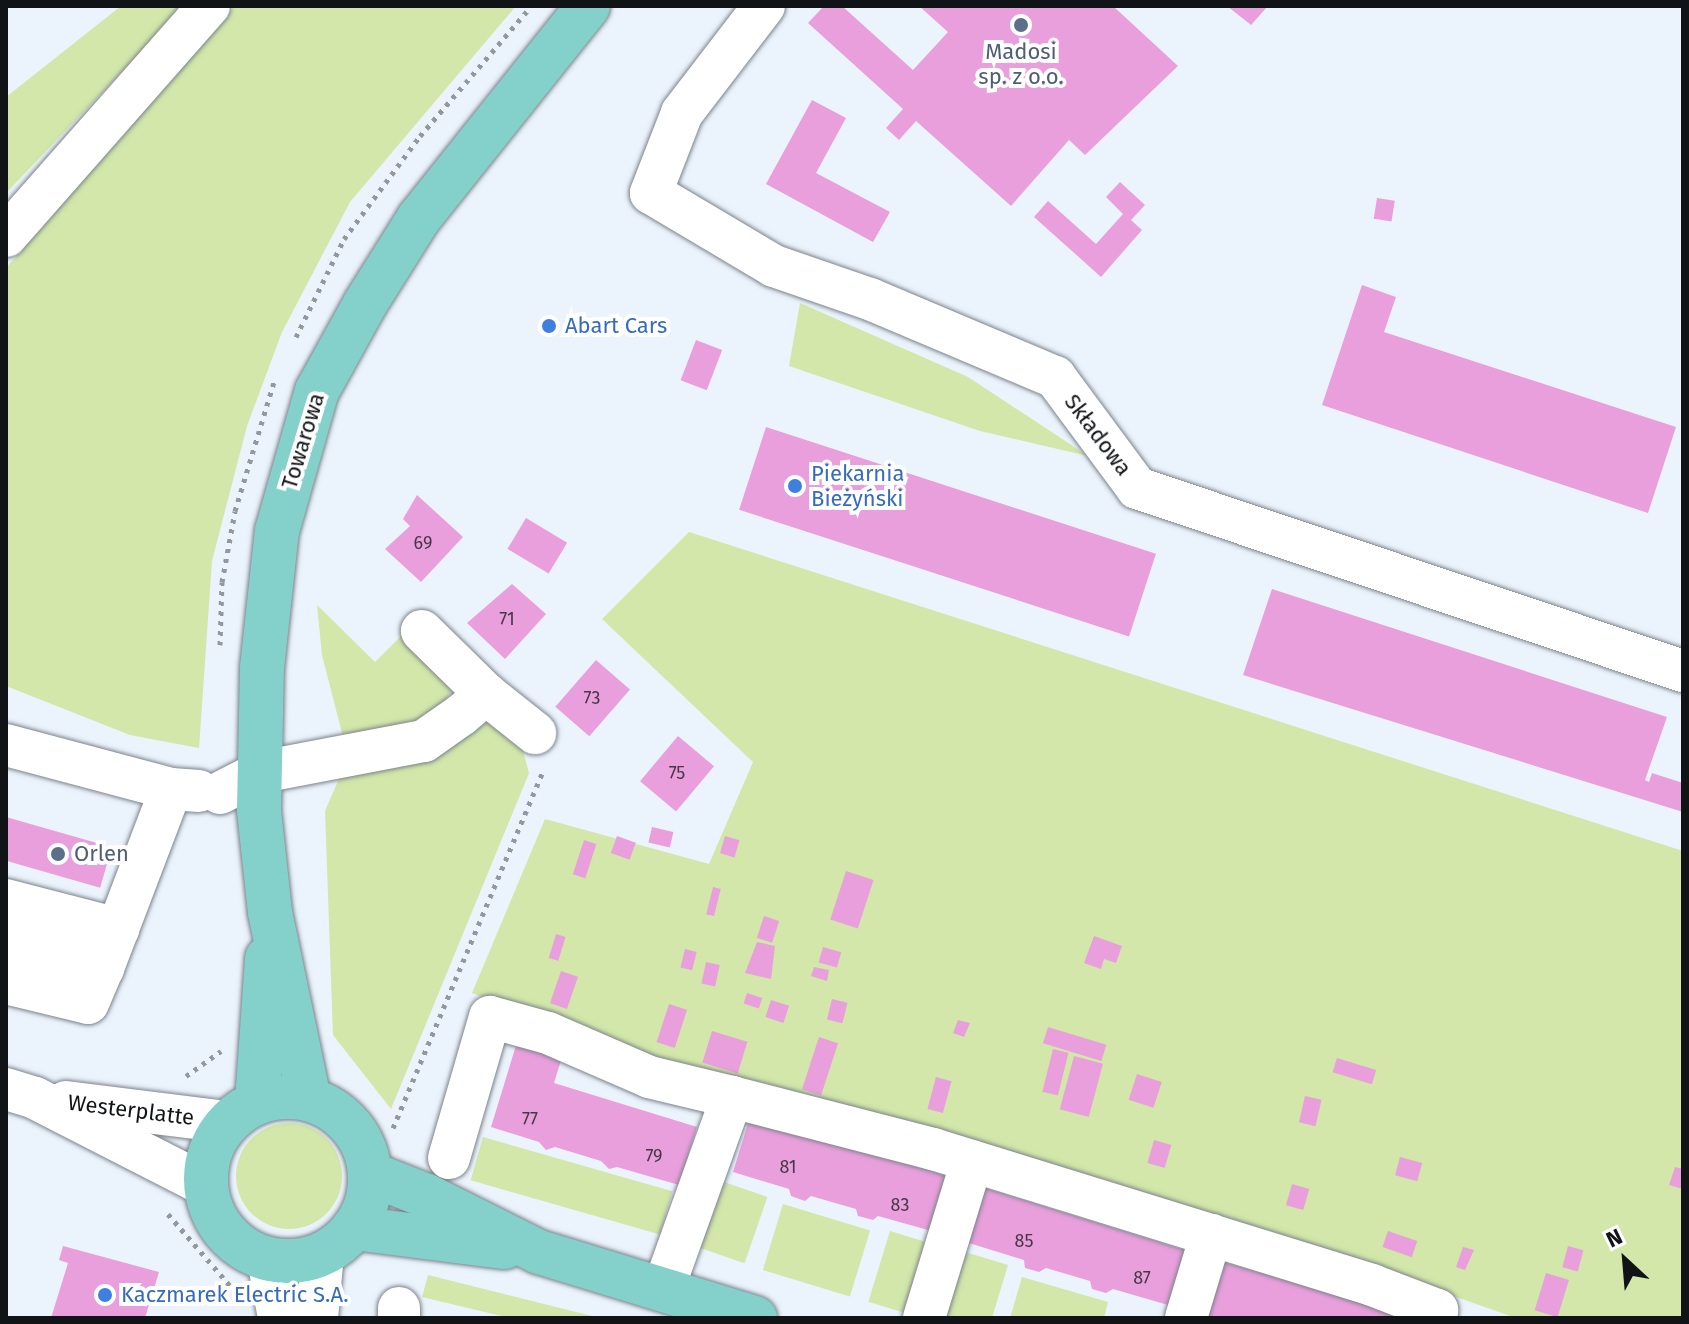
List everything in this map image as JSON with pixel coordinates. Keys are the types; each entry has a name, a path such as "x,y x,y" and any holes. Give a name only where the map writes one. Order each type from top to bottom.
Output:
{"main road":[{"name":"Towarowa","path":"309,1099 270,912 260,791 262,668 277,531 317,391 419,218 588,6"},
{"name":"Towarowa","path":"242,1112 270,912"},
{"path":"309,1099 328,1106 351,1127 367,1154 371,1174 364,1211 339,1240 290,1262 268,1259 232,1241 213,1215 205,1185 214,1141 242,1112 309,1099"},
{"path":"371,1174 427,1196 539,1252 755,1318"},
{"path":"339,1240 539,1252"}],"street":[{"path":"6,236 209,6"},
{"name":"Składowa","path":"764,6 682,113 651,193 774,266 870,299 1055,377 1137,488 1683,671"},
{"path":"422,631 541,747"},
{"path":"6,745 171,789 220,793 260,791 424,741 486,694"},
{"path":"6,983 88,1003 171,789"},
{"path":"6,900 118,929"},
{"path":"6,941 103,968"},
{"path":"449,1158 490,1017 548,1033 649,1077 972,1161 1372,1285 1437,1310 1435,1318"},
{"name":"Westerplatte","path":"20,1093 242,1112"},
{"name":"Westerplatte","path":"20,1093 205,1185"},
{"path":"663,1290 732,1097"},
{"path":"924,1318 972,1161"},
{"path":"1186,1318 1211,1235"},
{"path":"317,1318 339,1240"},
{"path":"268,1259 279,1318"}],"path":[{"path":"393,1128 541,747"},
{"path":"140,1151 138,1178 237,1295"}],"green space":[{"path":"121,6 185,6 6,193 6,97"},
{"path":"235,6 516,6 350,202 282,332 247,426 212,561 199,748 130,735 6,686 6,268"},
{"path":"800,303 968,377 1088,456 980,431 789,366"},
{"path":"689,532 1683,851 1683,1318 1513,1317 1360,1263 648,1058 472,993 545,819 709,864 753,762 602,619"},
{"path":"317,605 375,662 403,634 452,689 440,710 402,728 343,737 322,655"},
{"path":"487,722 517,729 529,773 391,1109 333,1035 325,811 341,774 426,755"},
{"path":"289,1123 309,1127 326,1139 338,1156 342,1176 338,1196 326,1213 309,1225 289,1229 269,1225 252,1213 240,1196 236,1176 240,1156 252,1139 269,1127"},
{"path":"483,1137 672,1191 660,1235 471,1180"},
{"path":"721,1181 767,1197 745,1263 698,1247"},
{"path":"783,1204 870,1231 850,1297 763,1270"},
{"path":"890,1231 935,1245 913,1316 868,1302"},
{"path":"962,1251 1008,1265 992,1318 942,1318"},
{"path":"428,1275 596,1318 510,1318 422,1297"},
{"path":"1022,1277 1108,1302 1104,1318 1010,1318"}],"building":[{"path":"824,6 842,6 913,70 948,32 919,6 1113,6 1178,66 1085,155 1069,140 1011,206 916,121 899,140 886,128 903,109 808,23"},
{"path":"1227,6 1268,6 1251,25"},
{"path":"812,100 846,118 816,173 890,212 873,242 766,184"},
{"path":"1120,182 1145,205 1131,220 1142,230 1101,277 1034,217 1048,201 1096,244 1123,214 1106,197"},
{"path":"1377,198 1395,201 1391,222 1374,219"},
{"path":"1362,285 1396,297 1384,332 1676,427 1648,513 1322,405"},
{"path":"696,340 722,350 707,390 681,380"},
{"path":"766,427 1156,554 1129,636 739,510"},
{"path":"417,495 463,537 421,582 385,549 410,526 403,519"},
{"path":"526,518 567,543 549,574 507,549"},
{"path":"512,584 546,614 505,659 467,623"},
{"path":"1272,589 1667,717 1645,780 1649,782 1652,773 1683,783 1683,812 1243,675"},
{"path":"596,660 630,690 589,736 555,707"},
{"path":"678,736 714,766 676,811 640,781"},
{"name":"Orlen","path":"6,817 112,847 100,888 6,861"},
{"path":"652,827 673,832 670,848 648,843"},
{"path":"617,836 636,843 630,860 611,853"},
{"path":"725,836 739,840 734,857 720,853"},
{"path":"584,840 596,844 585,878 573,874"},
{"path":"846,871 874,880 858,928 830,920"},
{"path":"713,887 721,889 714,916 706,914"},
{"path":"764,916 779,921 772,943 757,938"},
{"path":"556,934 566,937 558,961 549,958"},
{"path":"1094,936 1122,946 1116,963 1104,959 1101,969 1084,963"},
{"path":"757,942 775,946 771,979 745,973"},
{"path":"823,947 841,952 837,968 819,962"},
{"path":"685,949 697,952 692,970 680,967"},
{"path":"706,962 720,965 715,986 701,984"},
{"path":"814,967 829,970 827,981 811,976"},
{"path":"561,971 578,977 567,1009 550,1003"},
{"path":"747,993 762,998 759,1008 744,1003"},
{"path":"832,999 848,1003 842,1023 827,1019"},
{"path":"771,1000 789,1006 784,1023 765,1017"},
{"path":"669,1004 687,1010 675,1048 657,1042"},
{"path":"958,1020 970,1023 964,1037 953,1033"},
{"path":"1048,1027 1106,1045 1101,1061 1043,1043"},
{"path":"712,1031 747,1042 738,1073 702,1063"},
{"path":"819,1037 838,1043 821,1095 802,1089"},
{"path":"518,1039 563,1054 554,1083 697,1127 679,1185 617,1167 609,1169 601,1161 555,1147 546,1150 539,1142 491,1127"},
{"path":"1053,1049 1069,1053 1058,1096 1042,1092"},
{"path":"1074,1056 1103,1064 1089,1117 1060,1109"},
{"path":"1337,1058 1376,1070 1372,1084 1333,1072"},
{"path":"1137,1074 1162,1082 1153,1108 1129,1100"},
{"path":"936,1077 951,1081 943,1113 927,1109"},
{"path":"1305,1096 1322,1100 1315,1126 1299,1122"},
{"path":"750,1117 951,1177 935,1232 878,1216 873,1220 858,1216 856,1209 811,1196 805,1201 791,1196 789,1189 733,1172"},
{"path":"1154,1140 1171,1145 1165,1168 1147,1163"},
{"path":"1400,1157 1422,1163 1417,1181 1395,1175"},
{"path":"1675,1167 1683,1169 1683,1189 1669,1185"},
{"path":"1292,1184 1309,1189 1303,1210 1286,1205"},
{"path":"985,1188 1185,1250 1168,1305 1113,1289 1106,1293 1092,1289 1090,1281 1046,1268 1039,1272 1025,1268 1024,1260 969,1243"},
{"path":"1388,1231 1417,1241 1412,1257 1382,1247"},
{"name":"Kaczmarek Electric S.A.","path":"63,1246 159,1272 145,1318 51,1318 68,1263 59,1260"},
{"path":"1568,1246 1583,1250 1578,1271 1562,1267"},
{"path":"1463,1247 1474,1250 1465,1270 1456,1267"},
{"path":"1220,1261 1367,1303 1404,1318 1202,1316"},
{"path":"1546,1273 1569,1280 1558,1317 1535,1310"}],"place":[{"name":"Madosi sp. z o.o.","path":"1021,25"},
{"name":"Abart Cars","path":"549,326"},
{"name":"Piekarnia Bieżyński","path":"795,486"},
{"name":"Orlen","path":"58,854"},
{"name":"Kaczmarek Electric S.A.","path":"105,1295"}]}
